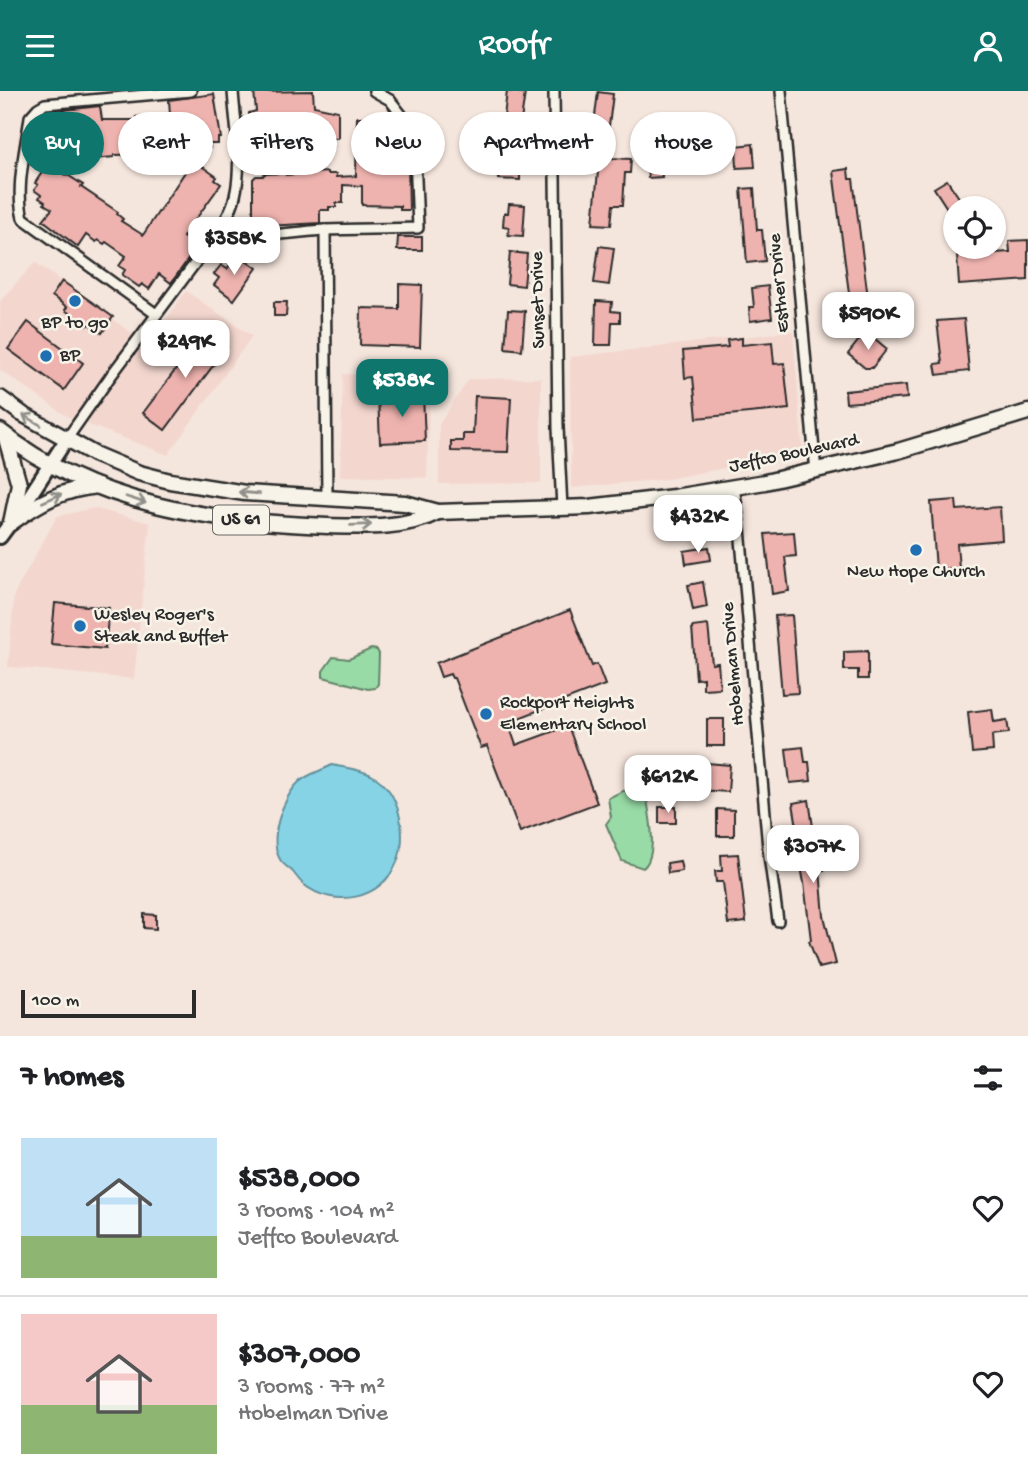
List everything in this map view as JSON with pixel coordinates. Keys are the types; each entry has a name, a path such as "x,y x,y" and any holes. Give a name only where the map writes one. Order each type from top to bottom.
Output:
{"main road":[{"name":"Jeffco Boulevard","path":"0,398 66,440 114,463 170,481 208,489 327,500 405,503 438,512 562,508 674,497 734,487 816,471 911,447 1028,412"},
{"name":"Jeffco Boulevard","path":"3,433 51,464 99,486 138,501 214,517 299,525 403,524 422,521 438,512"},
{"path":"3,433 19,484 11,523"},
{"path":"0,537 66,440"},
{"path":"11,523 35,505 63,492 99,486"}],"street":[{"path":"156,314 23,218 20,192 30,117 45,104 191,91"},
{"path":"66,440 222,227 235,198 237,181 233,91"},
{"path":"222,227 237,233 254,235 325,230 418,229 414,131 390,100 374,91"},
{"name":"Sunset Drive","path":"554,91 558,428 562,508"},
{"name":"Esther Drive","path":"780,91 816,471"},
{"path":"325,230 327,500"},
{"name":"Hobelman Drive","path":"734,487 740,528 768,848 778,921"}],"shaded area":[{"path":"35,262 148,345 186,291 252,336 168,455 68,417 0,370 0,301"},
{"path":"793,331 803,453 668,479 571,488 570,357"},
{"path":"343,374 430,376 427,478 340,476"},
{"path":"541,378 541,483 439,484 439,424 469,379"},
{"path":"94,508 150,523 134,679 8,667 14,594 57,516"}],"green space":[{"path":"371,649 377,650 379,654 378,684 375,688 368,689 323,677 323,671 333,657 349,659"},
{"path":"645,788 652,842 648,861 643,868 622,861 606,824 611,817 608,798 623,791"}],"water":[{"path":"332,765 373,776 390,792 399,815 402,839 397,862 380,885 356,897 342,898 315,892 302,883 281,861 277,852 276,831 287,798 299,782"}],"building":[{"path":"313,91 314,106 338,111 338,138 337,112 252,112 256,111 254,92"},
{"path":"507,91 525,93 522,112 505,112"},
{"path":"598,92 613,94 611,112 596,112"},
{"path":"214,94 221,138 218,138 218,144 213,144 213,112 170,112 169,100"},
{"path":"100,106 101,112 56,112 56,111"},
{"path":"104,120 118,120 118,155 114,157 104,158"},
{"path":"753,144 755,167 737,168 736,146"},
{"path":"616,158 630,159 630,173 625,173 623,205 613,205 611,225 593,224 598,175 616,175"},
{"path":"848,169 849,179 853,179 870,314 852,316 833,171"},
{"path":"213,174 217,177 215,180 221,184 183,237 197,247 171,283 159,274 149,289 142,284 139,287 122,275 125,270 119,266 126,256 106,242 96,242 86,235 78,247 43,220 52,209 39,198 41,195 34,190 38,185 35,183 40,175 68,175 118,212 123,219 121,221 143,235 183,175"},
{"path":"408,175 409,210 400,210 400,206 362,205 362,186 343,185 343,203 336,203 336,207 329,207 329,210 320,210 320,223 249,227 249,217 253,217 253,179 256,176"},
{"path":"498,175 520,175 520,180 498,179"},
{"path":"648,175 662,175 662,177 648,178"},
{"path":"947,180 958,196 943,196 943,202 934,188"},
{"path":"754,188 757,230 762,230 765,261 747,263 741,189"},
{"path":"509,204 525,205 523,236 508,235 509,227 503,226 504,213 508,213"},
{"path":"398,237 422,237 422,250 397,250"},
{"path":"1028,240 1028,280 959,285 957,259 1006,259 1006,252 1010,252 1009,241"},
{"path":"599,246 614,248 609,285 594,283"},
{"path":"510,252 527,254 524,286 507,284"},
{"path":"238,254 257,268 234,300 214,285 219,278 214,274 221,265 227,269"},
{"name":"BP to go","path":"62,281 113,317 102,333 65,310 67,307 52,296"},
{"path":"399,284 422,285 420,347 360,345 361,308 399,309"},
{"path":"768,286 772,318 750,321 749,307 754,307 752,288"},
{"path":"596,301 612,302 611,311 620,312 620,322 612,322 611,345 595,345"},
{"path":"274,302 287,302 286,316 274,316"},
{"path":"508,310 525,311 522,350 505,348"},
{"path":"964,319 969,371 937,375 935,364 942,363 937,321"},
{"name":"BP","path":"28,322 83,363 64,390 8,349"},
{"path":"205,331 227,347 165,430 143,413"},
{"path":"742,338 742,345 772,342 774,364 784,363 789,409 697,418 693,377 685,378 683,351 728,347 727,340"},
{"path":"874,338 887,349 872,368 865,368 848,354 859,340"},
{"path":"906,385 907,398 846,403 845,391"},
{"path":"423,394 425,441 380,443 378,396"},
{"path":"475,396 511,398 508,452 451,451 451,441 463,441 463,434 473,434"},
{"path":"956,500 957,510 1000,507 1002,540 957,544 959,568 936,569 931,502"},
{"path":"794,532 796,556 785,557 789,591 772,594 765,534"},
{"path":"709,547 711,560 686,564 684,551"},
{"path":"703,582 707,607 693,610 688,585"},
{"name":"Wesley Roger's Steak and Buffet","path":"55,603 109,608 105,649 51,644"},
{"name":"Rockport Heights Elementary School","path":"570,610 592,666 597,664 605,685 508,722 516,745 568,726 597,803 520,832 487,746 481,748 454,678 450,674 441,677 436,663"},
{"path":"792,615 798,693 782,694 775,616"},
{"path":"708,625 712,664 718,663 720,688 703,689 703,678 696,679 692,627"},
{"path":"868,651 868,679 858,679 858,670 844,670 844,652"},
{"path":"992,709 994,722 1007,720 1009,733 992,735 993,751 972,753 968,712"},
{"path":"707,719 724,719 724,746 707,746"},
{"path":"803,747 805,762 809,762 811,781 790,783 786,749"},
{"path":"707,763 730,765 728,792 699,790 700,780 706,780"},
{"path":"809,800 817,854 821,853 824,870 820,870 824,916 836,964 819,968 809,941 811,940 793,803"},
{"path":"659,807 676,807 676,823 659,823"},
{"path":"717,809 734,810 734,836 717,836"},
{"path":"738,854 746,922 728,924 723,882 716,882 715,871 722,871 721,855"},
{"path":"680,861 682,871 668,873 667,863"},
{"path":"144,914 156,915 156,929 144,928"}],"place":[{"name":"BP to go","path":"75,301"},
{"name":"BP","path":"46,356"},
{"name":"New Hope Church","path":"916,550"},
{"name":"Wesley Roger's Steak and Buffet","path":"80,626"},
{"name":"Rockport Heights Elementary School","path":"486,714"}]}
